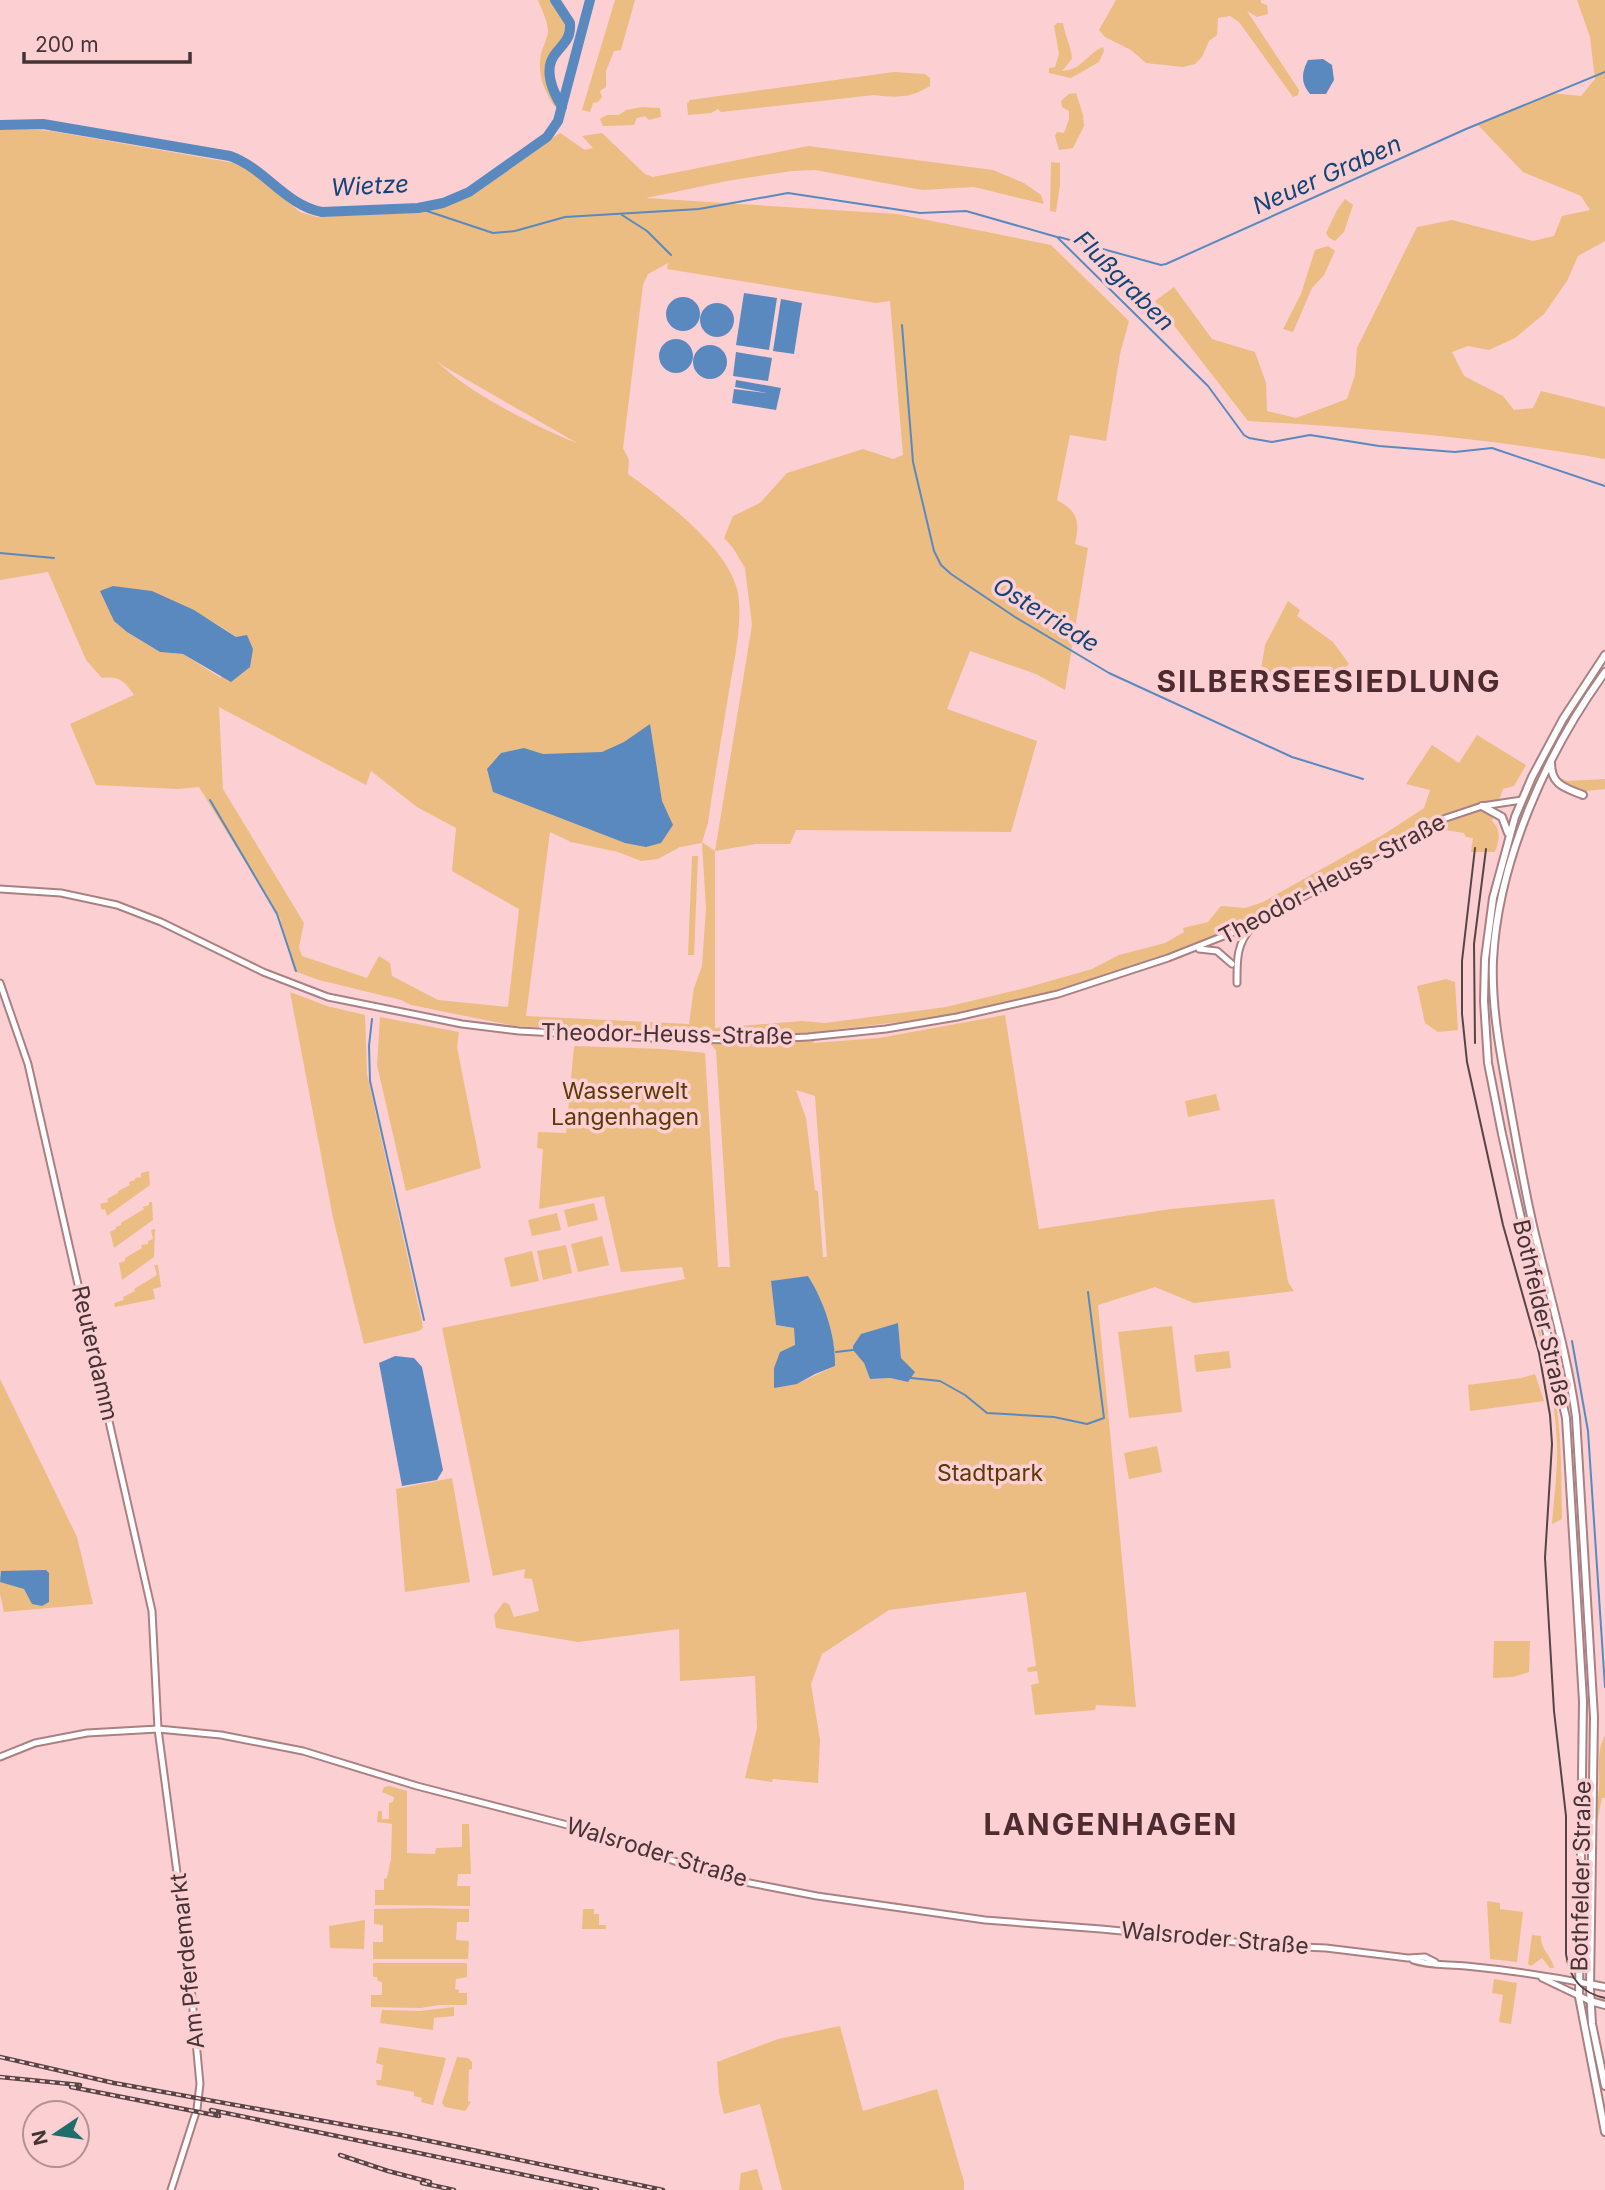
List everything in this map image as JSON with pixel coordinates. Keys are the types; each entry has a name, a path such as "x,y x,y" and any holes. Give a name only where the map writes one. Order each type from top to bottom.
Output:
{"main road":[{"name":"Bothfelder Straße","path":"1604,657 1563,719 1522,800 1497,877 1484,970 1485,1021 1492,1083 1566,1418 1583,1701 1578,1982 1605,2132"},
{"name":"Bothfelder Straße","path":"1605,672 1550,762 1529,809 1505,886 1496,930 1493,989 1497,1033 1531,1219 1570,1379 1576,1417 1594,1717 1589,1984 1605,2086"},
{"path":"1550,762 1551,774 1556,783 1583,795"},
{"path":"1482,807 1502,817 1508,837"},
{"name":"Walsroder Straße","path":"1589,1984 1605,1987"},
{"name":"Walsroder Straße","path":"1590,2001 1605,2005"}],"street":[{"name":"Theodor-Heuss-Straße","path":"0,889 61,893 117,905 161,922 280,979 328,997 373,1007 494,1029 638,1038 719,1040 808,1037 950,1019 1058,993 1195,949 1254,924 1456,814 1522,800"},
{"path":"1237,983 1238,950 1244,935 1254,924"},
{"path":"1195,949 1217,950 1232,964"},
{"name":"Reuterdamm","path":"0,983 31,1076 145,1572 155,1629 158,1729"},
{"name":"Walsroder Straße","path":"0,1757 71,1735 158,1729 231,1737 303,1751 417,1786 575,1827 724,1878 817,1896 985,1920 1430,1958 1435,1962 1589,1984"},
{"name":"Am Pferdemarkt","path":"158,1729 187,1945 200,2084 197,2109 171,2190"},
{"name":"Walsroder Straße","path":"1536,1975 1590,2001"}],"green space":[{"path":"538,0 551,0 562,14 566,25 566,32 546,69 555,107 541,75 541,54 548,32"},
{"path":"615,0 635,0 621,50 614,51 606,71 606,87 600,91 602,97 593,103 590,112 582,110"},
{"path":"1116,0 1261,0 1261,3 1267,5 1268,14 1257,17 1247,11 1299,90 1298,95 1293,97 1239,22 1230,16 1218,18 1217,35 1209,41 1202,57 1195,64 1183,67 1146,63 1131,50 1105,37 1099,30"},
{"path":"1577,0 1605,0 1605,241 1578,256 1567,281 1544,314 1515,338 1489,350 1468,346 1452,352 1464,376 1503,396 1514,410 1533,408 1541,391 1605,407 1605,459 1427,435 1248,421 1155,301 1174,287 1212,339 1255,352 1266,383 1267,411 1296,418 1347,399 1355,375 1357,348 1417,227 1452,220 1533,241 1554,236 1562,216 1590,210 1581,196 1523,172 1477,124 1552,93 1581,96 1595,79 1590,37"},
{"path":"1063,23 1072,59 1062,71 1075,67 1103,47 1099,62 1071,78 1049,73 1049,68 1055,67 1059,54 1054,26"},
{"path":"894,72 925,74 930,78 930,86 904,96 874,95 721,112 718,109 711,113 688,115 687,104 690,100"},
{"path":"1076,93 1084,126 1073,148 1059,150 1055,136 1057,132 1064,133 1069,119 1069,111 1062,107 1061,101 1069,94"},
{"path":"660,108 661,117 649,120 645,116 637,118 634,125 603,126 600,119 607,115 619,115 626,110"},
{"path":"0,130 51,131 234,163 251,172 300,212 317,217 413,213 452,204 560,133 585,150 593,148 582,136 602,133 645,174 653,177 808,146 993,170 1024,183 1041,195 1044,204 974,187 922,190 815,170 727,181 646,198 897,214 1051,245 1129,321 1120,354 1106,441 1070,435 1057,500 1069,508 1076,518 1075,544 1088,548 1065,690 1036,674 970,651 947,709 1037,741 1011,832 796,830 790,844 756,844 715,851 715,1028 802,1021 825,1023 946,1007 1092,969 1119,955 1165,943 1184,932 1183,928 1208,922 1221,906 1245,908 1263,902 1386,833 1424,808 1430,790 1406,784 1432,745 1459,763 1477,735 1526,765 1514,786 1503,789 1492,821 1498,832 1495,852 1471,852 1473,838 1466,837 1464,833 1444,830 1439,816 1259,917 1168,956 1026,999 958,1015 823,1031 813,1043 879,1038 1005,1015 1039,1229 1171,1209 1274,1199 1288,1282 1294,1291 1194,1303 1155,1287 1098,1305 1136,1707 1096,1705 1095,1710 1035,1715 1031,1685 1039,1683 1037,1671 1028,1672 1027,1668 1036,1666 1026,1592 889,1610 822,1654 811,1684 820,1740 818,1783 773,1779 772,1782 745,1778 757,1728 755,1676 680,1681 679,1629 578,1642 496,1628 494,1615 504,1602 509,1604 514,1617 539,1611 532,1579 524,1578 525,1569 493,1576 442,1328 685,1279 682,1267 621,1272 604,1196 539,1209 543,1149 537,1148 538,1132 566,1133 574,1046 705,1053 718,1267 730,1267 716,1050 702,1035 515,1026 411,1005 294,971 280,918 199,787 178,789 96,785 70,724 134,695 121,680 102,678 86,660 48,572 0,580","holes":["668,263 667,269 876,303 890,301 903,455 893,459 863,449 787,473 760,503 733,516 724,538 745,568 752,625 715,851 702,842 708,823 738,640 737,589 731,573 707,540 675,510 628,474 629,460 623,448 643,285 648,274","437,361 577,443 523,418 465,384","113,586 178,604 236,637 221,678 183,654 160,652 127,632","219,707 366,785 371,771 417,807 456,828 452,871 519,909 508,1007 438,1000 392,976 390,963 379,956 367,978 302,956 299,947 304,923 223,789","550,832 571,842 618,852 641,861 658,859 680,847 702,843 706,908 702,966 694,988 689,1024 526,1016","796,1090 815,1096 827,1257 823,1257 818,1191 815,1190 806,1118","808,1276 828,1319 835,1366 797,1384 780,1352 795,1346 794,1328 776,1325 772,1282","898,1323 901,1359 908,1382 890,1378 870,1379 864,1363"]},
{"path":"1051,162 1060,163 1056,212 1050,211"},
{"path":"1345,199 1353,205 1344,232 1335,241 1326,233"},
{"path":"1328,246 1335,251 1324,275 1312,288 1293,332 1283,329 1301,294 1315,250"},
{"path":"1288,601 1300,610 1297,616 1333,642 1349,664 1338,675 1322,680 1309,694 1271,680 1271,673 1261,669 1265,645"},
{"path":"1558,777 1567,781 1605,779 1605,789 1587,791 1587,794 1583,795 1554,780"},
{"path":"692,856 698,856 694,955 688,955"},
{"path":"1446,979 1455,982 1458,1030 1438,1032 1425,1023 1417,986"},
{"path":"290,992 327,1006 365,1015 367,1074 422,1322 423,1328 419,1331 364,1344 333,1218"},
{"path":"380,1017 459,1032 457,1047 481,1168 406,1191 377,1065"},
{"path":"1216,1094 1220,1110 1188,1117 1185,1101"},
{"path":"149,1171 150,1185 107,1216 100,1204 108,1202 107,1199 130,1185 129,1182 141,1177 141,1173"},
{"path":"152,1202 153,1220 114,1248 110,1232 144,1209"},
{"path":"594,1203 598,1220 568,1227 564,1210"},
{"path":"557,1213 561,1230 532,1236 528,1220"},
{"path":"155,1229 154,1257 122,1280 119,1263 142,1248 141,1245 148,1244 148,1241 153,1239 151,1230"},
{"path":"602,1236 609,1265 578,1272 571,1244"},
{"path":"566,1245 572,1273 543,1280 537,1251"},
{"path":"532,1251 539,1281 511,1287 504,1258"},
{"path":"154,1265 158,1265 161,1287 153,1289 155,1299 115,1307 114,1303 124,1300 123,1297 157,1275"},
{"path":"1532,1299 1552,1382 1559,1424 1562,1519 1552,1524 1557,1463 1556,1425 1548,1371 1529,1300"},
{"path":"1172,1326 1182,1412 1129,1418 1118,1332"},
{"path":"1229,1351 1231,1368 1196,1372 1194,1355"},
{"path":"1535,1374 1544,1401 1470,1411 1468,1385"},
{"path":"0,1379 77,1537 93,1604 4,1612 0,1594"},
{"path":"1157,1446 1162,1472 1129,1479 1124,1453"},
{"path":"452,1478 470,1582 405,1592 396,1489"},
{"path":"1494,1641 1530,1641 1529,1672 1513,1677 1493,1678"},
{"path":"1605,1736 1605,1798 1602,1798 1595,1823 1599,1754"},
{"path":"384,1787 407,1791 407,1853 435,1854 436,1848 462,1847 462,1824 469,1824 471,1874 458,1874 457,1886 470,1886 470,1906 375,1905 375,1890 384,1890 384,1879 387,1878 391,1859 392,1824 377,1822 378,1811 382,1811 382,1819 389,1819 389,1803 393,1802 394,1797 382,1792"},
{"path":"1487,1901 1500,1903 1500,1909 1523,1912 1517,1962 1490,1959"},
{"path":"374,1909 469,1909 469,1922 457,1922 456,1940 469,1941 468,1959 373,1959 373,1942 383,1942 383,1925 374,1924"},
{"path":"583,1909 594,1909 594,1914 599,1914 599,1925 606,1925 606,1929 582,1929"},
{"path":"365,1920 364,1949 330,1948 329,1926"},
{"path":"1532,1935 1541,1936 1542,1945 1554,1968 1550,1968 1542,1958 1531,1966 1528,1964"},
{"path":"373,1963 467,1963 467,1977 456,1979 455,1989 459,1990 459,1993 467,1993 467,2005 371,2007 371,1995 382,1995 382,1982 373,1977"},
{"path":"1494,1979 1517,1983 1511,2024 1499,2022 1503,1995 1492,1993"},
{"path":"454,2007 454,2016 434,2018 433,2030 380,2023 382,2010 420,2011"},
{"path":"840,2026 863,2111 937,2089 964,2190 782,2190 760,2104 724,2114 719,2093 717,2062 778,2039"},
{"path":"379,2047 446,2058 433,2105 421,2102 422,2098 414,2096 414,2092 377,2085 376,2080 381,2080 383,2065 376,2063"},
{"path":"457,2057 468,2058 472,2062 472,2069 469,2070 468,2101 471,2102 465,2111 445,2107 442,2103"},
{"path":"757,2169 763,2190 739,2190 741,2173"}],"water":[{"path":"1323,59 1332,65 1334,80 1326,94 1310,94 1303,81 1306,64 1308,60"},
{"path":"744,293 777,298 769,350 736,345"},
{"path":"683,297 695,302 700,314 695,326 683,331 671,326 666,314 671,302"},
{"path":"781,299 802,303 794,354 773,351"},
{"path":"717,303 729,308 734,320 729,332 717,337 705,332 700,320 705,308"},
{"path":"676,339 688,344 693,356 688,368 676,373 664,368 659,356 664,344"},
{"path":"710,345 722,350 727,362 722,374 710,379 698,374 693,362 698,350"},
{"path":"736,352 772,358 768,381 733,376"},
{"path":"736,380 781,388 776,410 732,403 734,389 767,393 735,387"},
{"path":"113,586 152,591 194,610 236,637 247,635 253,649 250,667 231,682 183,654 160,652 114,621 100,591"},
{"path":"650,724 662,801 673,825 661,843 646,847 625,843 493,792 487,769 501,753 524,748 543,754 602,752 624,742"},
{"path":"808,1276 828,1319 835,1366 797,1384 774,1388 774,1368 780,1352 795,1345 794,1328 776,1325 771,1281"},
{"path":"898,1323 901,1358 915,1372 908,1382 890,1378 870,1379 853,1346 861,1334"},
{"path":"395,1356 414,1358 422,1367 443,1470 437,1480 402,1486 379,1363"},
{"path":"46,1570 49,1573 49,1602 42,1606 32,1604 24,1589 0,1582 1,1571"}],"waterway":[{"name":"Wietze","path":"555,0 570,23 568,36 552,59 549,73 552,88 562,107"},
{"name":"Wietze","path":"0,125 43,124 230,156 254,169 297,202 322,212 418,208 443,203 469,192 547,137 558,121 590,0"},
{"name":"Neuer Graben","path":"1059,237 1161,265 1166,264 1466,129 1605,72"},
{"name":"Flußgraben","path":"418,208 493,233 515,231 565,217 699,209 788,193 920,213 966,211 1057,237 1208,386 1249,438 1272,442 1310,435 1379,446 1455,452 1492,448 1605,486"},
{"path":"622,215 647,231 671,255"},
{"name":"Osterriede","path":"902,325 913,462 934,551 941,565 1015,617 1109,673 1292,757 1363,779"},
{"path":"0,553 54,558"},
{"path":"210,800 277,914 296,971"},
{"path":"372,1019 369,1046 370,1081 424,1320"},
{"path":"911,1378 940,1381 965,1395 987,1413 1054,1417 1087,1424 1104,1418 1088,1292"},
{"path":"1572,1341 1588,1431 1605,1687"},
{"path":"836,1352 853,1350"}],"tram line":[{"path":"1475,848 1462,961 1462,1014 1467,1062 1503,1225 1539,1353 1550,1415 1552,1444 1545,1558 1554,1711 1566,1816 1566,1954 1570,1970 1578,1983 1589,1992 1605,1998"},
{"path":"1475,1043 1474,944 1486,849"}],"railway":[{"path":"0,2057 114,2083 401,2135 663,2190"},
{"path":"0,2077 80,2085"},
{"path":"71,2087 219,2116"},
{"path":"211,2110 597,2190"},
{"path":"340,2155 430,2182"},
{"path":"422,2183 454,2190"}],"district":[{"name":"SILBERSEESIEDLUNG","path":"1329,682"},
{"name":"LANGENHAGEN","path":"1111,1825"}],"park label":[{"name":"Wasserwelt Langenhagen","path":"625,1104"},
{"name":"Stadtpark","path":"990,1473"}]}
